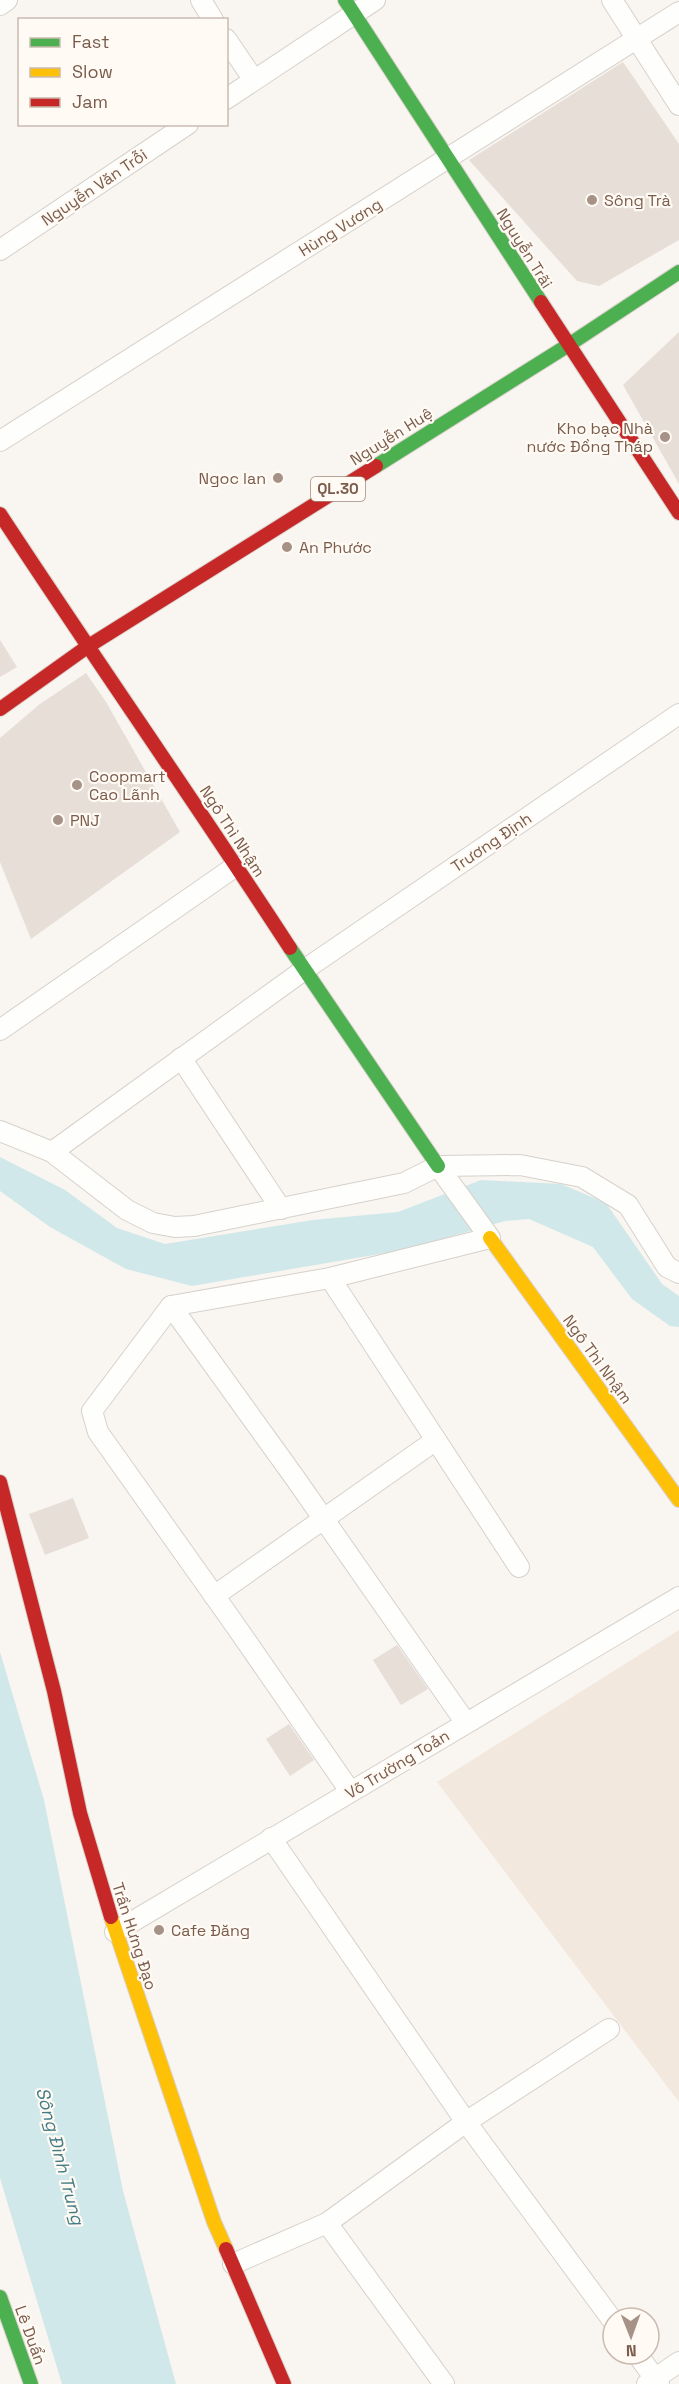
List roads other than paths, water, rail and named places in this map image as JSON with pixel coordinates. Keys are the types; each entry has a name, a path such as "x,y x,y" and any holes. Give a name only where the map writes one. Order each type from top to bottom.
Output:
{"main road":[{"name":"Nguyễn Trãi","path":"349,7 449,158 567,346 679,513"},
{"name":"Nguyễn Huệ","path":"0,709 87,648 567,346 679,272"},
{"name":"Ngô Thì Nhậm","path":"0,514 87,648 438,1166"},
{"name":"Ngô Thì Nhậm","path":"490,1238 679,1500"},
{"name":"Trần Hưng Đạo","path":"0,1482 54,1691 80,1812 115,1932 214,2222 284,2384"},
{"name":"Lê Duẩn","path":"0,2298 31,2384"}],"street":[{"path":"0,5 7,0"},
{"path":"201,0 212,18"},
{"path":"228,98 349,7 375,0"},
{"path":"612,0 679,105"},
{"name":"Hùng Vương","path":"0,441 679,12"},
{"path":"228,42 254,80"},
{"name":"Nguyễn Văn Trỗi","path":"0,250 185,126"},
{"name":"Trương Định","path":"52,1152 304,970 679,714"},
{"path":"0,1030 236,866"},
{"path":"181,1058 281,1209"},
{"path":"0,1131 52,1152 127,1210 153,1223 175,1227 194,1226 405,1183 438,1166 520,1165 582,1177 628,1205 667,1267 679,1273"},
{"path":"350,1791 98,1432 92,1411 171,1306 330,1278 490,1238 438,1166"},
{"path":"330,1278 519,1567"},
{"path":"171,1306 466,1723"},
{"path":"214,1596 436,1440"},
{"name":"Võ Trường Toản","path":"115,1932 679,1597"},
{"path":"271,1838 466,2122 602,2306"},
{"path":"233,2264 327,2223 466,2122 609,2029"},
{"path":"327,2223 444,2384"},
{"path":"644,2366 654,2382 679,2362"}],"water":[{"path":"0,1157 65,1190 117,1228 165,1244 313,1220 398,1212 481,1180 561,1184 606,1203 662,1284 679,1296 679,1327 670,1326 632,1299 593,1247 529,1219 505,1221 403,1250 192,1286 126,1269 50,1227 0,1191"},
{"name":"Sông Đình Trung","path":"0,1652 44,1800 123,2191 176,2384 62,2384 0,2178"}],"place":[{"name":"Sông Trà","path":"592,200"},
{"name":"Kho bạc Nhà nước Đồng Tháp","path":"665,437"},
{"name":"Ngoc lan","path":"278,478"},
{"name":"An Phước","path":"287,547"},
{"name":"Coopmart Cao Lãnh","path":"77,785"},
{"name":"PNJ","path":"58,820"},
{"name":"Cafe Đăng","path":"159,1930"}]}
